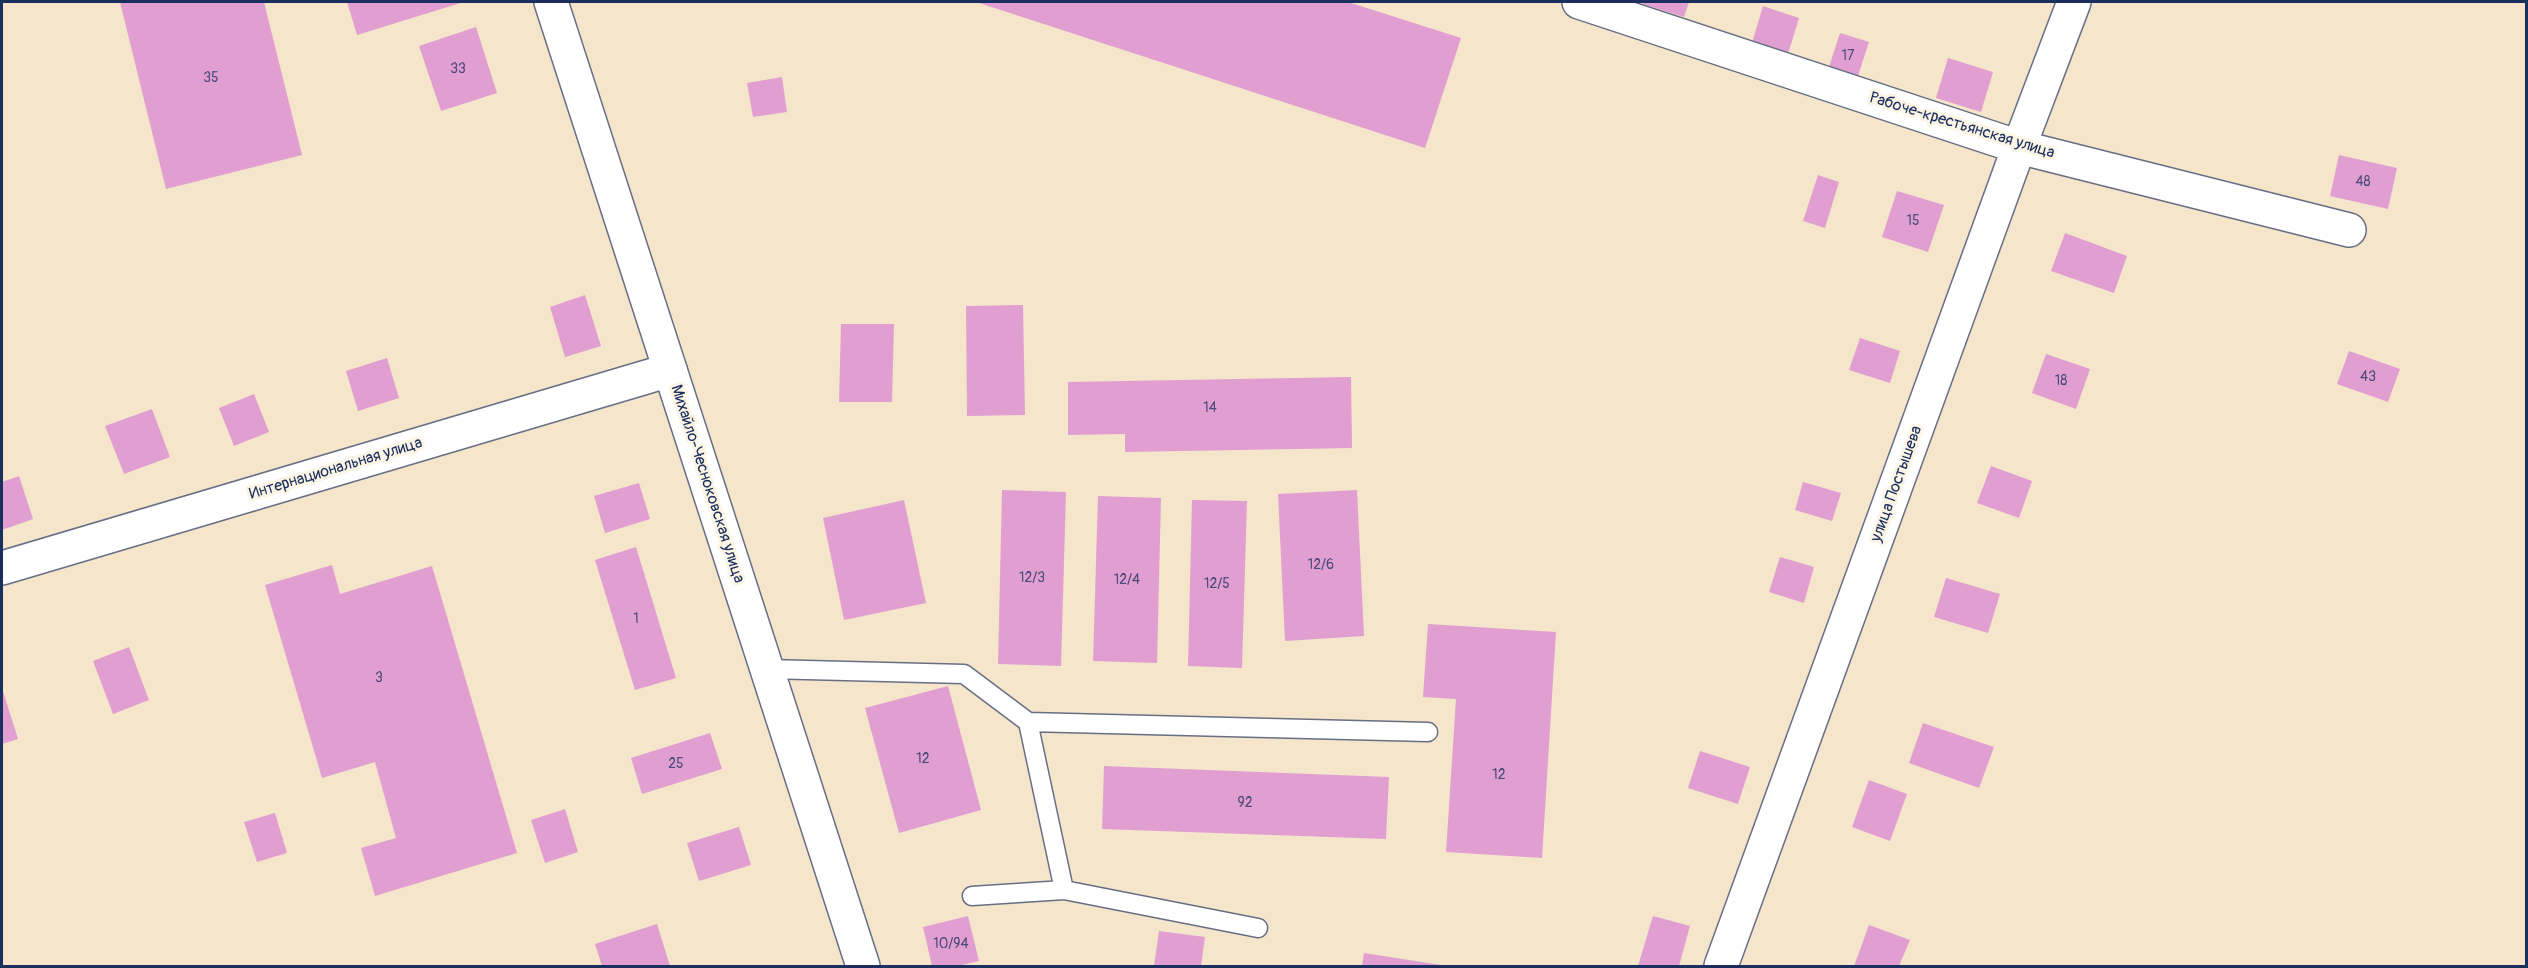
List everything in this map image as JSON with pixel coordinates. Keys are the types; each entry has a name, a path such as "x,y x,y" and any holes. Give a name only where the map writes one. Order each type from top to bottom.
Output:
{"street":[{"name":"Михайло-Чесноковская улица","path":"551,2 863,966"},
{"name":"Рабоче-крестьянская улица","path":"1580,2 2019,147 2349,230"},
{"name":"улица Постышева","path":"1721,966 2074,2"},
{"name":"Интернациональная улица","path":"2,568 670,370"}],"lane":[{"path":"766,669 964,674 1028,722 1428,732"},
{"path":"1028,722 1064,890"},
{"path":"972,896 1064,890 1258,928"}],"building":[{"path":"120,2 264,2 302,155 166,189"},
{"path":"347,2 464,2 357,35"},
{"path":"976,2 1348,2 1461,38 1425,148"},
{"path":"1643,2 1689,2 1684,17 1643,4"},
{"path":"1763,6 1799,18 1788,54 1752,43"},
{"path":"476,27 497,93 441,111 419,46"},
{"path":"1840,33 1869,42 1857,79 1828,70"},
{"path":"1948,58 1993,72 1981,112 1936,98"},
{"path":"782,77 787,112 753,117 747,83"},
{"path":"2339,155 2397,168 2388,209 2330,196"},
{"path":"1818,175 1839,182 1825,228 1803,221"},
{"path":"1897,191 1944,205 1928,252 1882,237"},
{"path":"2065,233 2127,256 2114,293 2051,271"},
{"path":"585,295 601,346 565,357 550,307"},
{"path":"1023,305 1025,415 967,416 966,306"},
{"path":"841,324 894,324 892,402 839,402"},
{"path":"1860,338 1900,351 1890,383 1849,370"},
{"path":"2349,351 2400,369 2388,402 2337,384"},
{"path":"2046,354 2090,369 2076,409 2032,393"},
{"path":"387,358 399,398 358,411 346,371"},
{"path":"1351,377 1352,448 1125,452 1125,434 1068,435 1068,382"},
{"path":"254,394 269,432 234,446 219,408"},
{"path":"152,409 170,457 124,474 105,426"},
{"path":"1991,466 2032,481 2019,518 1977,503"},
{"path":"19,476 33,519 2,530 2,482"},
{"path":"1803,482 1841,493 1832,521 1795,510"},
{"path":"639,483 650,519 605,533 594,496"},
{"path":"1002,490 1066,492 1061,666 998,664"},
{"path":"1357,490 1364,636 1285,641 1278,494"},
{"path":"1098,496 1161,498 1157,663 1093,661"},
{"path":"904,500 926,603 844,620 823,518"},
{"path":"1192,500 1247,501 1242,668 1188,666"},
{"path":"636,547 676,678 635,690 595,560"},
{"path":"1780,557 1814,567 1804,603 1769,592"},
{"path":"332,565 340,594 432,566 517,853 375,896 361,848 396,838 375,762 322,778 265,585"},
{"path":"1946,578 2000,594 1988,633 1934,617"},
{"path":"1428,624 1556,632 1542,858 1446,852 1456,699 1423,697"},
{"path":"129,647 149,700 113,714 93,661"},
{"path":"948,686 981,810 899,833 865,708"},
{"path":"2,688 18,739 2,744"},
{"path":"1923,723 1994,747 1979,788 1909,763"},
{"path":"710,733 722,769 642,794 631,758"},
{"path":"1700,751 1750,767 1738,804 1688,788"},
{"path":"1104,766 1389,777 1386,839 1102,829"},
{"path":"1869,780 1907,794 1890,841 1852,827"},
{"path":"565,809 578,852 545,863 531,820"},
{"path":"275,813 287,853 257,862 244,822"},
{"path":"739,827 751,865 699,881 687,843"},
{"path":"968,916 979,961 958,966 932,966 923,927"},
{"path":"1653,916 1690,926 1679,966 1638,966"},
{"path":"657,924 670,966 602,966 595,944"},
{"path":"1869,925 1910,940 1899,966 1854,966"},
{"path":"1159,931 1205,937 1201,966 1154,966"},
{"path":"1364,953 1441,965 1441,966 1362,966"}]}
